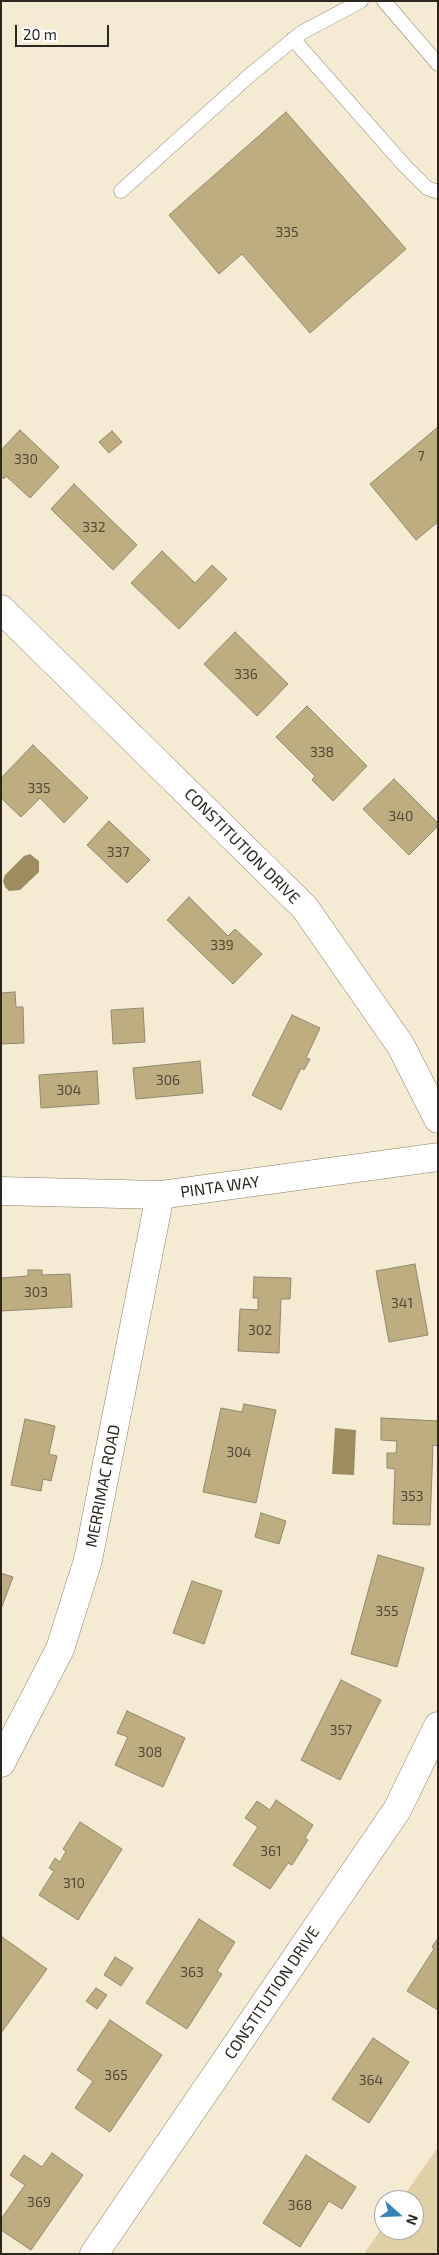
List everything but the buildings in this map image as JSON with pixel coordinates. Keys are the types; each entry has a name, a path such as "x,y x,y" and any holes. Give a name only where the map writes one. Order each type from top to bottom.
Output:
{"street":[{"name":"CONSTITUTION DRIVE","path":"1,609 306,908 401,1046 438,1119"},
{"name":"PINTA WAY","path":"1,1191 160,1195 438,1157"},
{"name":"MERRIMAC ROAD","path":"1,1763 60,1649 88,1560 160,1195"},
{"name":"CONSTITUTION DRIVE","path":"94,2254 397,1810 438,1726"}],"lane":[{"path":"121,190 293,39 360,1"},
{"path":"384,1 438,64"},
{"path":"293,39 404,165 427,188 438,192"}],"shaded area":[{"path":"30,854 39,861 39,872 20,890 9,891 3,881 5,875 24,856"},
{"path":"335,1428 356,1430 354,1475 332,1474"},
{"path":"438,2147 438,2254 364,2254 374,2240 424,2240 424,2190 408,2190"}]}
